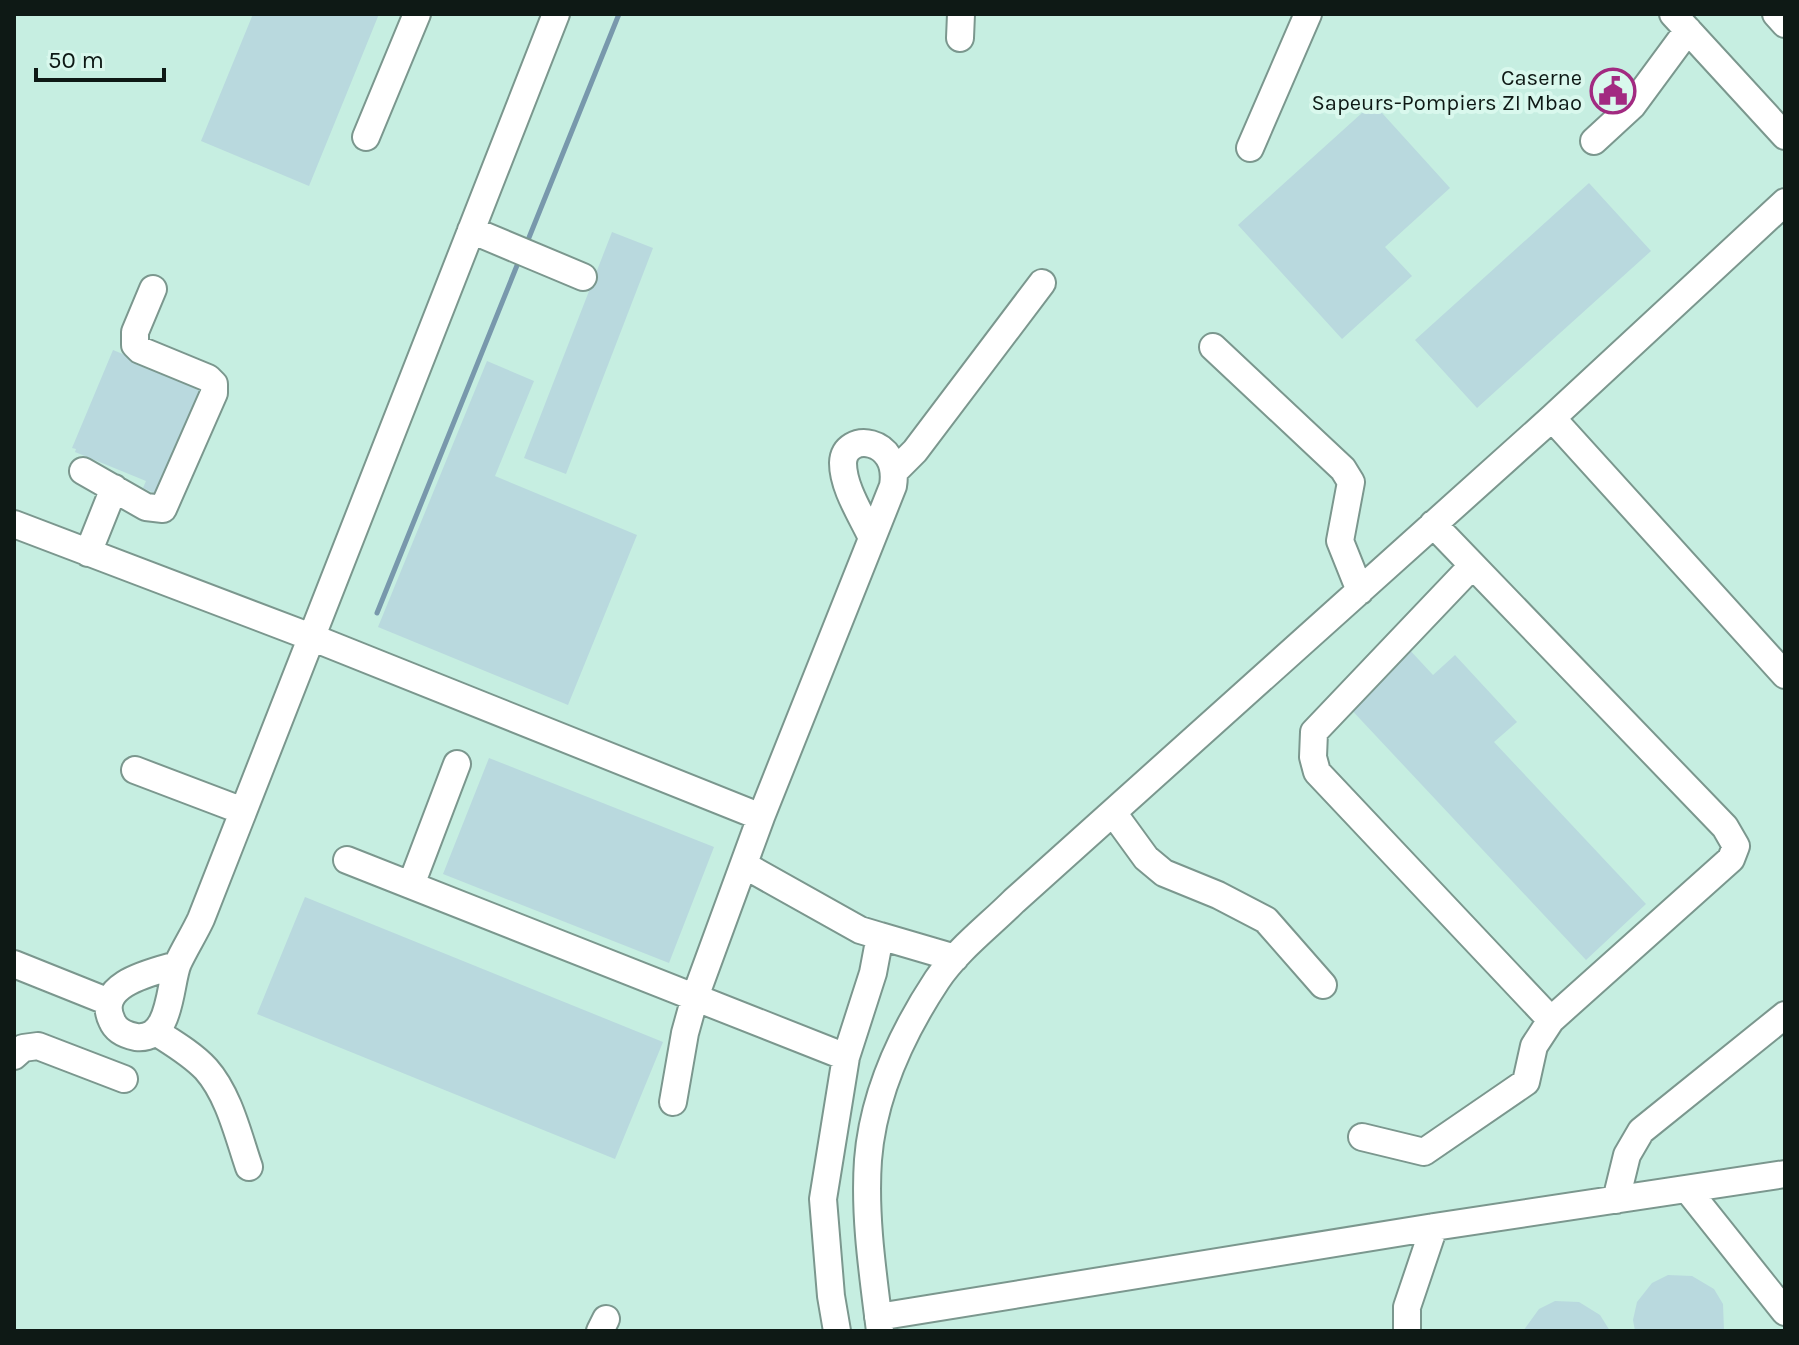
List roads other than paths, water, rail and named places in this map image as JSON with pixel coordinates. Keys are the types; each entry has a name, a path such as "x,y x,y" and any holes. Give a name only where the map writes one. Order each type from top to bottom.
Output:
{"street":[{"path":"366,137 417,14"},
{"path":"177,965 149,973 114,992 109,1002 110,1019 117,1030 143,1038 156,1032 168,1008 177,965 201,919 556,14"},
{"path":"1250,148 1308,14"},
{"path":"1776,14 1785,24"},
{"path":"1594,141 1632,106 1681,22 1785,136"},
{"path":"1785,202 1552,418 955,958 938,979 895,1056 881,1090 868,1160 867,1202 879,1324 1434,1227 1785,1174"},
{"path":"471,230 583,277"},
{"path":"896,470 915,451 1042,283"},
{"path":"83,471 146,507 157,511 163,509 214,393 214,384 208,378 140,350 135,345 135,332 153,289"},
{"path":"1213,347 1343,469 1351,482 1340,541 1360,591"},
{"path":"1552,418 1785,675"},
{"path":"673,1102 685,1033 695,997 761,817 893,486 896,470 891,456 871,444 852,446 845,454 845,474 872,538"},
{"path":"88,553 114,488"},
{"path":"14,524 311,637 761,817"},
{"path":"1362,1137 1424,1152 1526,1082 1534,1046 1551,1020 1731,859 1736,846 1725,827 1433,524"},
{"path":"1472,566 1314,732 1313,757 1317,772 1551,1020"},
{"path":"411,885 457,764"},
{"path":"135,770 243,811"},
{"path":"1114,814 1146,858 1164,873 1218,895 1266,920 1323,985"},
{"path":"347,860 846,1057"},
{"path":"744,865 860,930 955,958"},
{"path":"837,1331 823,1199 846,1057 873,973 880,936"},
{"path":"14,964 109,1002"},
{"path":"1616,1200 1627,1155 1641,1131 1785,1015"},
{"path":"156,1032 205,1068 217,1084 249,1167"},
{"path":"14,1056 23,1048 38,1046 124,1079"},
{"path":"1687,1189 1785,1312"},
{"path":"1407,1331 1407,1307 1434,1227"}],"waterway":[{"path":"526,245 619,14"},
{"path":"377,613 520,258"}],"place":[{"name":"Caserne Sapeurs-Pompiers ZI Mbao","path":"1613,91"}]}
